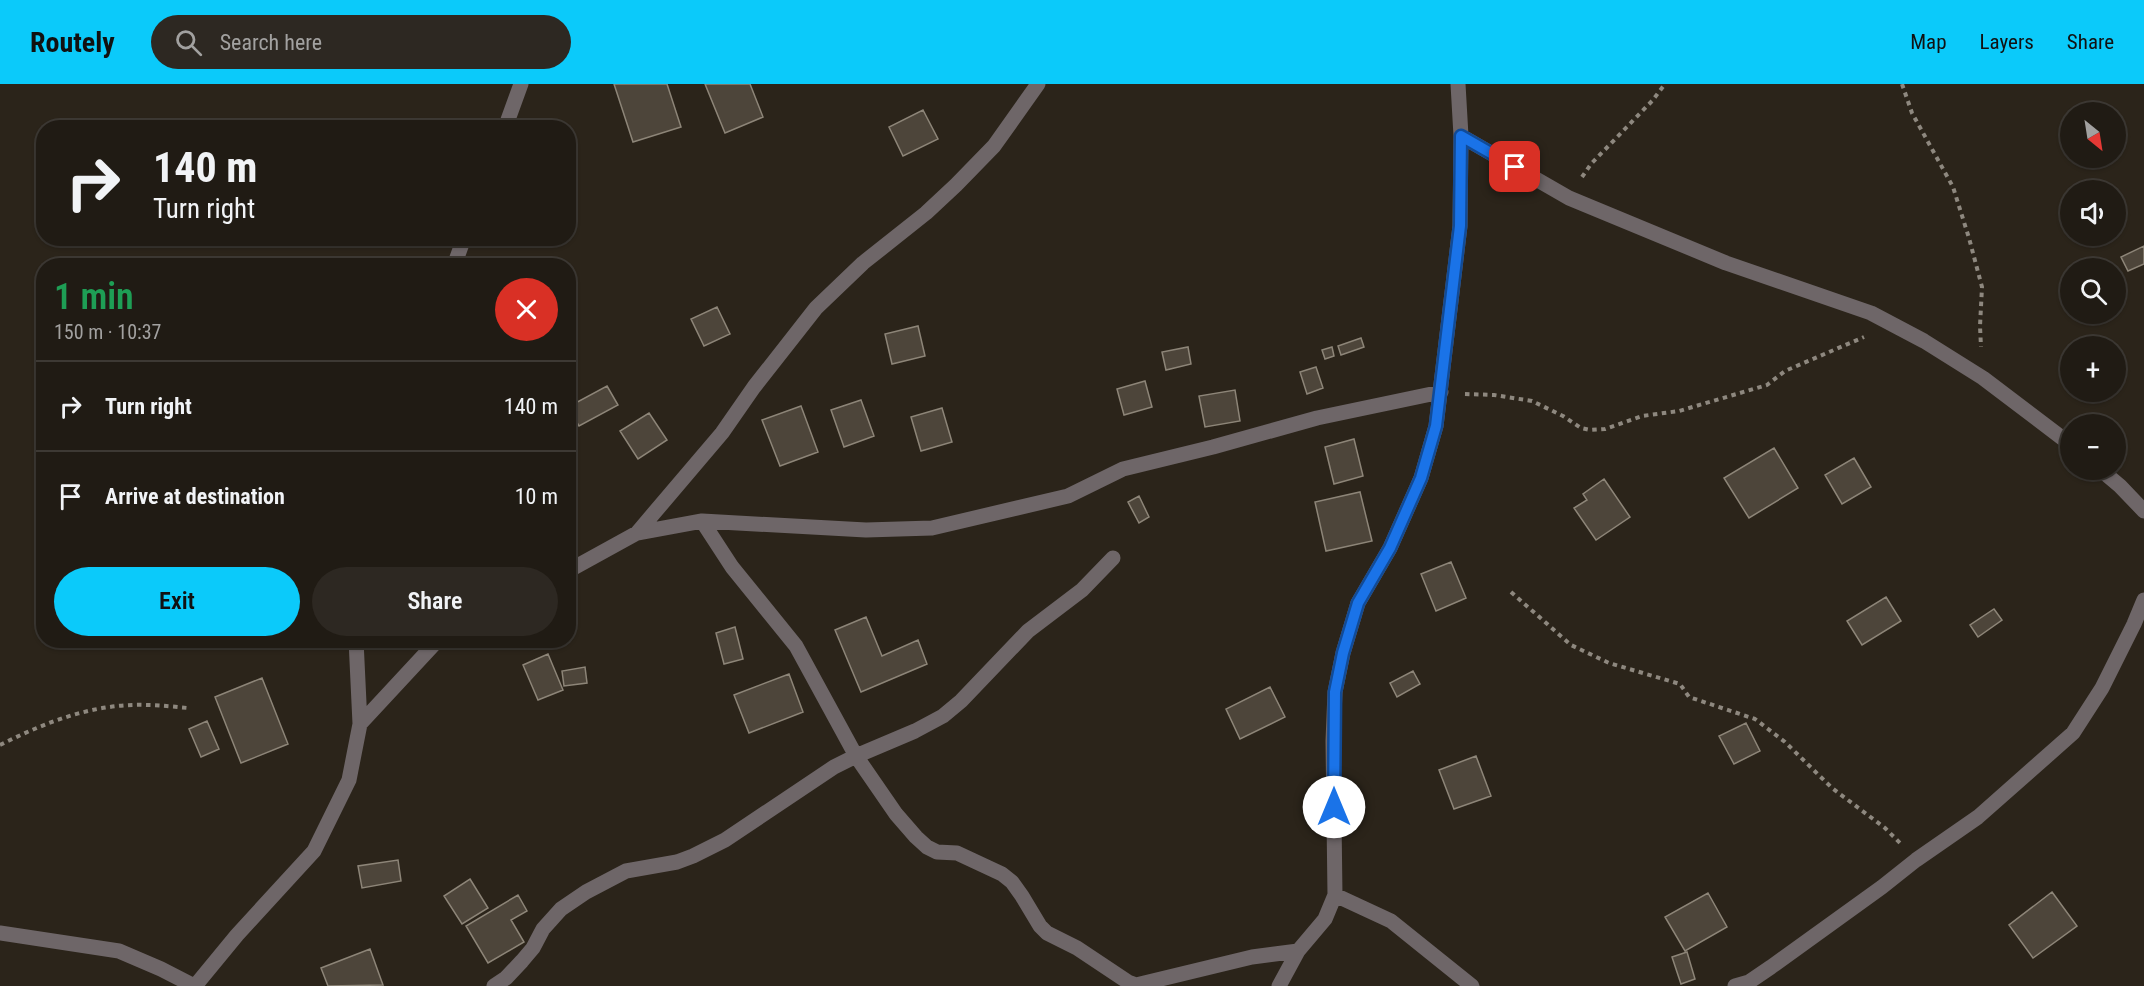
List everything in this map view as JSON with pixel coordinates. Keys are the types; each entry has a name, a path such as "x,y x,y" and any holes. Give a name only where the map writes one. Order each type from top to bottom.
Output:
{"street":[{"path":"508,120 521,84"},
{"path":"637,533 723,434 754,387 816,308 863,263 927,213 956,185 994,146 1038,84"},
{"path":"1279,986 1298,951 1325,919 1335,895 1333,741 1335,692 1343,653 1358,603 1390,548 1421,478 1436,426 1460,226 1461,136 1458,84"},
{"path":"1461,136 1569,198 1726,263 1871,314 1893,325 1924,341 1983,378 2060,436"},
{"path":"576,567 637,533 702,521 866,530 932,528 1068,496 1123,469 1317,418 1441,392"},
{"path":"2113,480 2144,511"},
{"path":"702,521 732,567 796,646 856,756 896,814 927,847 937,852 957,853 1002,874 1022,896 1040,926 1047,933 1077,948 1128,982 1136,984 1252,957 1298,951"},
{"path":"494,986 506,978 522,961 533,948 543,929 561,909 586,892 626,871 677,862 725,840 802,787 856,756 915,731 943,716 962,701 1028,632 1082,590 1113,558"},
{"path":"1734,986 1749,982 1772,967 1978,817 2073,733 2102,688 2144,600"},
{"path":"0,933 119,951 195,986 237,934 314,852 349,780 360,724 356,648"},
{"path":"360,724 431,648"},
{"path":"1335,895 1391,921 1472,986"}],"path":[{"path":"1569,198 1591,164 1652,101 1665,84"},
{"path":"1902,84 1912,113 1953,187 1969,238 1982,287 1980,326 1983,378"},
{"path":"1441,392 1494,395 1532,401 1563,416 1581,428 1605,429 1642,416 1679,411 1767,385 1785,371 1893,325"},
{"path":"1511,592 1571,645 1609,663 1680,684 1689,697 1755,719 1785,742 1832,788 1885,828 1916,860"},
{"path":"0,745 37,727 79,712 145,705 188,708"}],"building":[{"path":"614,84 667,84 681,127 633,142"},
{"path":"705,84 750,84 763,117 725,133"},
{"path":"923,110 938,139 903,156 889,127"},
{"path":"2144,246 2144,264 2128,271 2126,258 2121,257"},
{"path":"717,307 730,334 704,346 691,319"},
{"path":"918,326 925,356 892,364 885,334"},
{"path":"1361,338 1364,347 1341,355 1338,346"},
{"path":"1188,347 1191,364 1166,370 1162,352"},
{"path":"1332,347 1334,356 1325,359 1322,350"},
{"path":"1316,367 1323,388 1307,394 1300,372"},
{"path":"1145,381 1152,407 1124,415 1117,389"},
{"path":"607,386 618,405 579,426 576,421 576,403"},
{"path":"1235,390 1240,421 1205,427 1199,396"},
{"path":"861,400 874,436 844,447 831,410"},
{"path":"801,406 818,452 780,466 762,420"},
{"path":"942,408 952,442 921,451 911,417"},
{"path":"649,413 667,440 638,459 620,431"},
{"path":"1354,439 1363,476 1334,484 1325,447"},
{"path":"1774,448 1798,488 1749,518 1724,478"},
{"path":"1854,458 1871,487 1842,504 1825,475"},
{"path":"1604,479 1630,517 1596,540 1574,508 1587,500 1583,494"},
{"path":"1360,492 1372,541 1326,551 1315,502"},
{"path":"1139,496 1149,517 1139,523 1128,502"},
{"path":"1451,562 1466,598 1436,611 1421,574"},
{"path":"1886,597 1901,621 1862,645 1847,621"},
{"path":"1994,609 2002,620 1978,637 1970,625"},
{"path":"866,617 882,656 918,640 927,664 861,692 835,630"},
{"path":"735,627 743,659 724,664 716,633"},
{"path":"548,654 563,690 538,700 523,665"},
{"path":"585,667 587,683 564,686 562,671"},
{"path":"1413,671 1420,684 1397,697 1390,683"},
{"path":"789,674 803,712 749,733 734,695"},
{"path":"262,678 288,744 241,763 215,697"},
{"path":"1270,687 1285,717 1240,739 1226,709"},
{"path":"207,721 219,749 201,757 189,729"},
{"path":"1746,723 1760,751 1734,764 1719,736"},
{"path":"1476,756 1491,796 1454,809 1439,770"},
{"path":"398,860 401,881 362,888 358,866"},
{"path":"470,879 488,908 462,924 444,896"},
{"path":"2052,892 2077,926 2033,958 2009,925"},
{"path":"1708,893 1727,927 1685,951 1665,917"},
{"path":"518,895 527,911 511,920 524,942 488,963 466,926"},
{"path":"370,949 383,985 328,986 321,968"},
{"path":"1687,952 1695,979 1681,984 1672,957"}],"route":[{"path":"1334,807 1335,692 1343,653 1358,603 1390,548 1421,478 1436,426 1460,226 1461,136 1515,167"}]}
